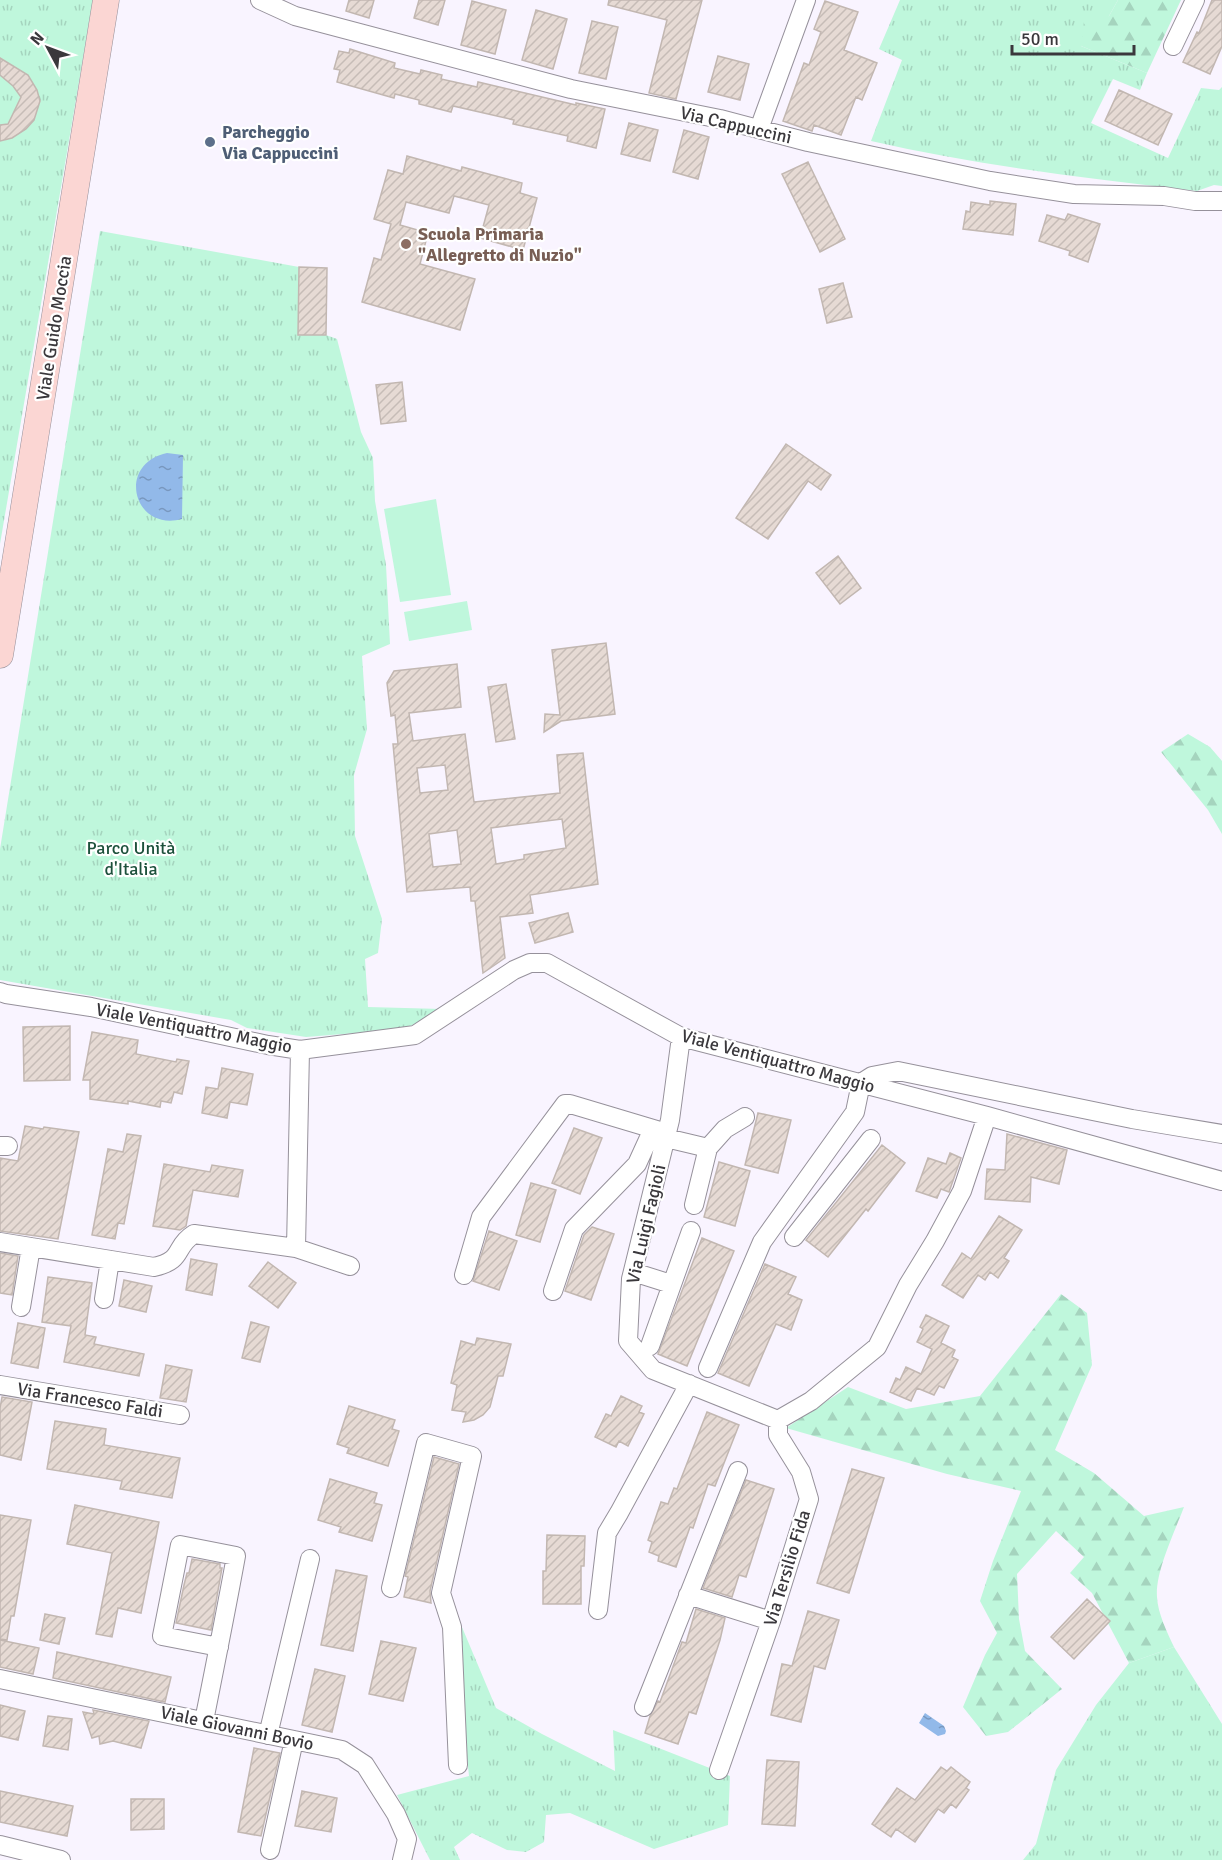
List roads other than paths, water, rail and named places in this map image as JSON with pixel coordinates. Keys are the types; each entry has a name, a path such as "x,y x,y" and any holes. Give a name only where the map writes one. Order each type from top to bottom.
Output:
{"main road":[{"name":"Viale Guido Moccia","path":"0,655 107,4"}],"street":[{"name":"Via Cappuccini","path":"260,0 295,16 571,89 720,119 808,142 990,181 1074,194 1164,196 1196,201 1222,201"},
{"path":"759,129 806,0"},
{"path":"1173,46 1194,0"},
{"name":"Viale Ventiquattro Maggio","path":"2,994 91,1007 300,1050 416,1035 514,970 530,963 547,963 681,1037 987,1116 1222,1181"},
{"name":"Via Luigi Fagioli","path":"681,1037 633,1272 628,1341 653,1370 778,1420"},
{"path":"296,1248 300,1050"},
{"path":"708,1368 762,1242 855,1112 861,1083 872,1076 898,1071 1132,1119 1222,1134"},
{"path":"464,1275 481,1217 565,1104 708,1148"},
{"path":"778,1420 811,1401 877,1347 908,1285 962,1191 987,1116"},
{"path":"694,1205 708,1148 725,1129 745,1117"},
{"path":"552,1291 574,1229 637,1164 662,1133"},
{"path":"794,1237 871,1139"},
{"path":"796,1194 816,1209"},
{"path":"650,1346 691,1230"},
{"path":"0,1242 154,1267 168,1264 176,1256 186,1239 194,1234 296,1248 350,1266"},
{"path":"21,1307 32,1247"},
{"path":"104,1299 110,1260"},
{"path":"633,1272 671,1284"},
{"path":"598,1610 607,1533 620,1514 689,1384"},
{"name":"Via Francesco Faldi","path":"0,1385 180,1415"},
{"name":"Via Tersilio Fida","path":"719,1770 771,1621 809,1498 801,1472 778,1435 778,1420"},
{"path":"391,1588 426,1443 472,1456 441,1593 452,1627 458,1765"},
{"path":"644,1707 738,1471"},
{"path":"204,1722 219,1647 236,1556 180,1545 162,1636 219,1647"},
{"path":"268,1735 310,1559"},
{"path":"688,1595 771,1621"},
{"name":"Viale Giovanni Bovio","path":"0,1679 342,1750 365,1765 396,1814 418,1860"},
{"path":"270,1850 294,1740"},
{"path":"402,1860 407,1839"},
{"path":"0,1845 30,1856 61,1860"}],"water":[{"path":"167,453 183,455 182,519 165,520 152,516 142,507 137,495 136,482 141,470 151,460"},
{"path":"925,1713 944,1726 945,1734 938,1736 919,1723"}],"place":[{"name":"Parcheggio Via Cappuccini","path":"210,142"},
{"name":"Scuola Primaria \"Allegretto di Nuzio\"","path":"406,244"}],"park label":[{"name":"Parco Unità d'Italia","path":"131,858"}]}
